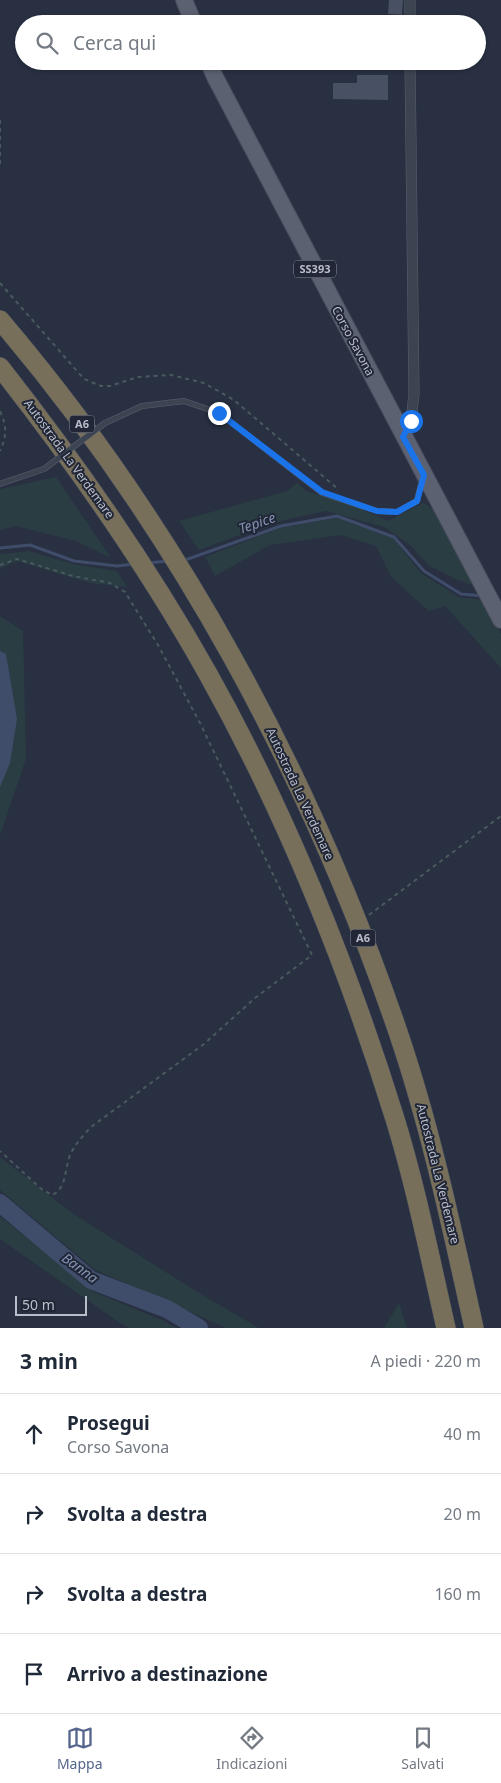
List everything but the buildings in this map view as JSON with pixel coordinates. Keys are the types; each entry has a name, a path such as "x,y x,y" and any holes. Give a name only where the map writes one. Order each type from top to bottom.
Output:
{"highway":[{"name":"Autostrada La Verdemare","path":"0,320 72,410 158,533 184,574 228,650 320,833 376,971 398,1035 424,1119 445,1198 474,1328"},
{"name":"Autostrada La Verdemare","path":"0,367 94,491 151,580 208,675 246,746 304,867 365,1029 396,1122 416,1196 446,1328"}],"main road":[{"path":"184,0 190,15"},
{"name":"Corso Savona","path":"212,70 403,437 501,620"}],"street":[{"path":"410,0 410,15"},
{"path":"403,437 411,421 414,394 410,70"}],"lane":[{"path":"0,484 44,468 105,424 142,406 184,401 219,413 322,492 377,511 397,512 417,501 424,475"}],"path":[{"path":"0,116 0,164"},
{"path":"0,284 84,379 101,386 110,386 138,377 171,375 204,383 234,400 353,503"},
{"path":"0,411 5,424 5,440 0,451"},
{"path":"0,565 17,559 73,576 110,583 125,592 158,645 200,722 312,955 256,998 204,1044 91,1127 76,1143 70,1156 62,1187 57,1193 52,1195 40,1188 0,1151"},
{"path":"369,915 501,816"}],"shaded area":[{"path":"56,477 111,558 76,541 16,526 0,530 0,489"},
{"path":"297,483 306,491 357,507 388,521 423,503 435,510 475,586 455,579 428,565 411,546 384,527 326,511 272,523 199,550 179,521 287,491"},
{"path":"337,518 393,538 421,573 459,597 483,600 501,634 501,668 445,606 429,611 391,577 376,546 341,535 270,545 215,576 205,557 280,528"},
{"path":"29,551 73,564 117,571 127,587 90,583 17,561 0,569 0,554"},
{"path":"0,616 23,631 26,759 0,835"},
{"path":"0,1157 72,1213 199,1293 259,1328 226,1328 94,1269 0,1190"},
{"path":"0,1216 94,1292 164,1321 176,1328 129,1328 120,1323 0,1239"},
{"path":"399,1303 407,1328 384,1328"}],"water":[{"path":"0,651 6,654 17,719 10,763 0,787"}],"waterway":[{"name":"Tepice","path":"182,560 281,526 337,516 394,537 424,571 461,594 483,596"},
{"name":"Tepice","path":"0,548 30,545 74,561 117,566 134,564"},
{"name":"Tepice","path":"148,563 169,561"},
{"name":"Banna","path":"0,1203 91,1280 167,1309 199,1328"}],"route":[{"path":"219,413 322,492 377,511 397,512 417,501 424,475 403,437 411,421"}]}
